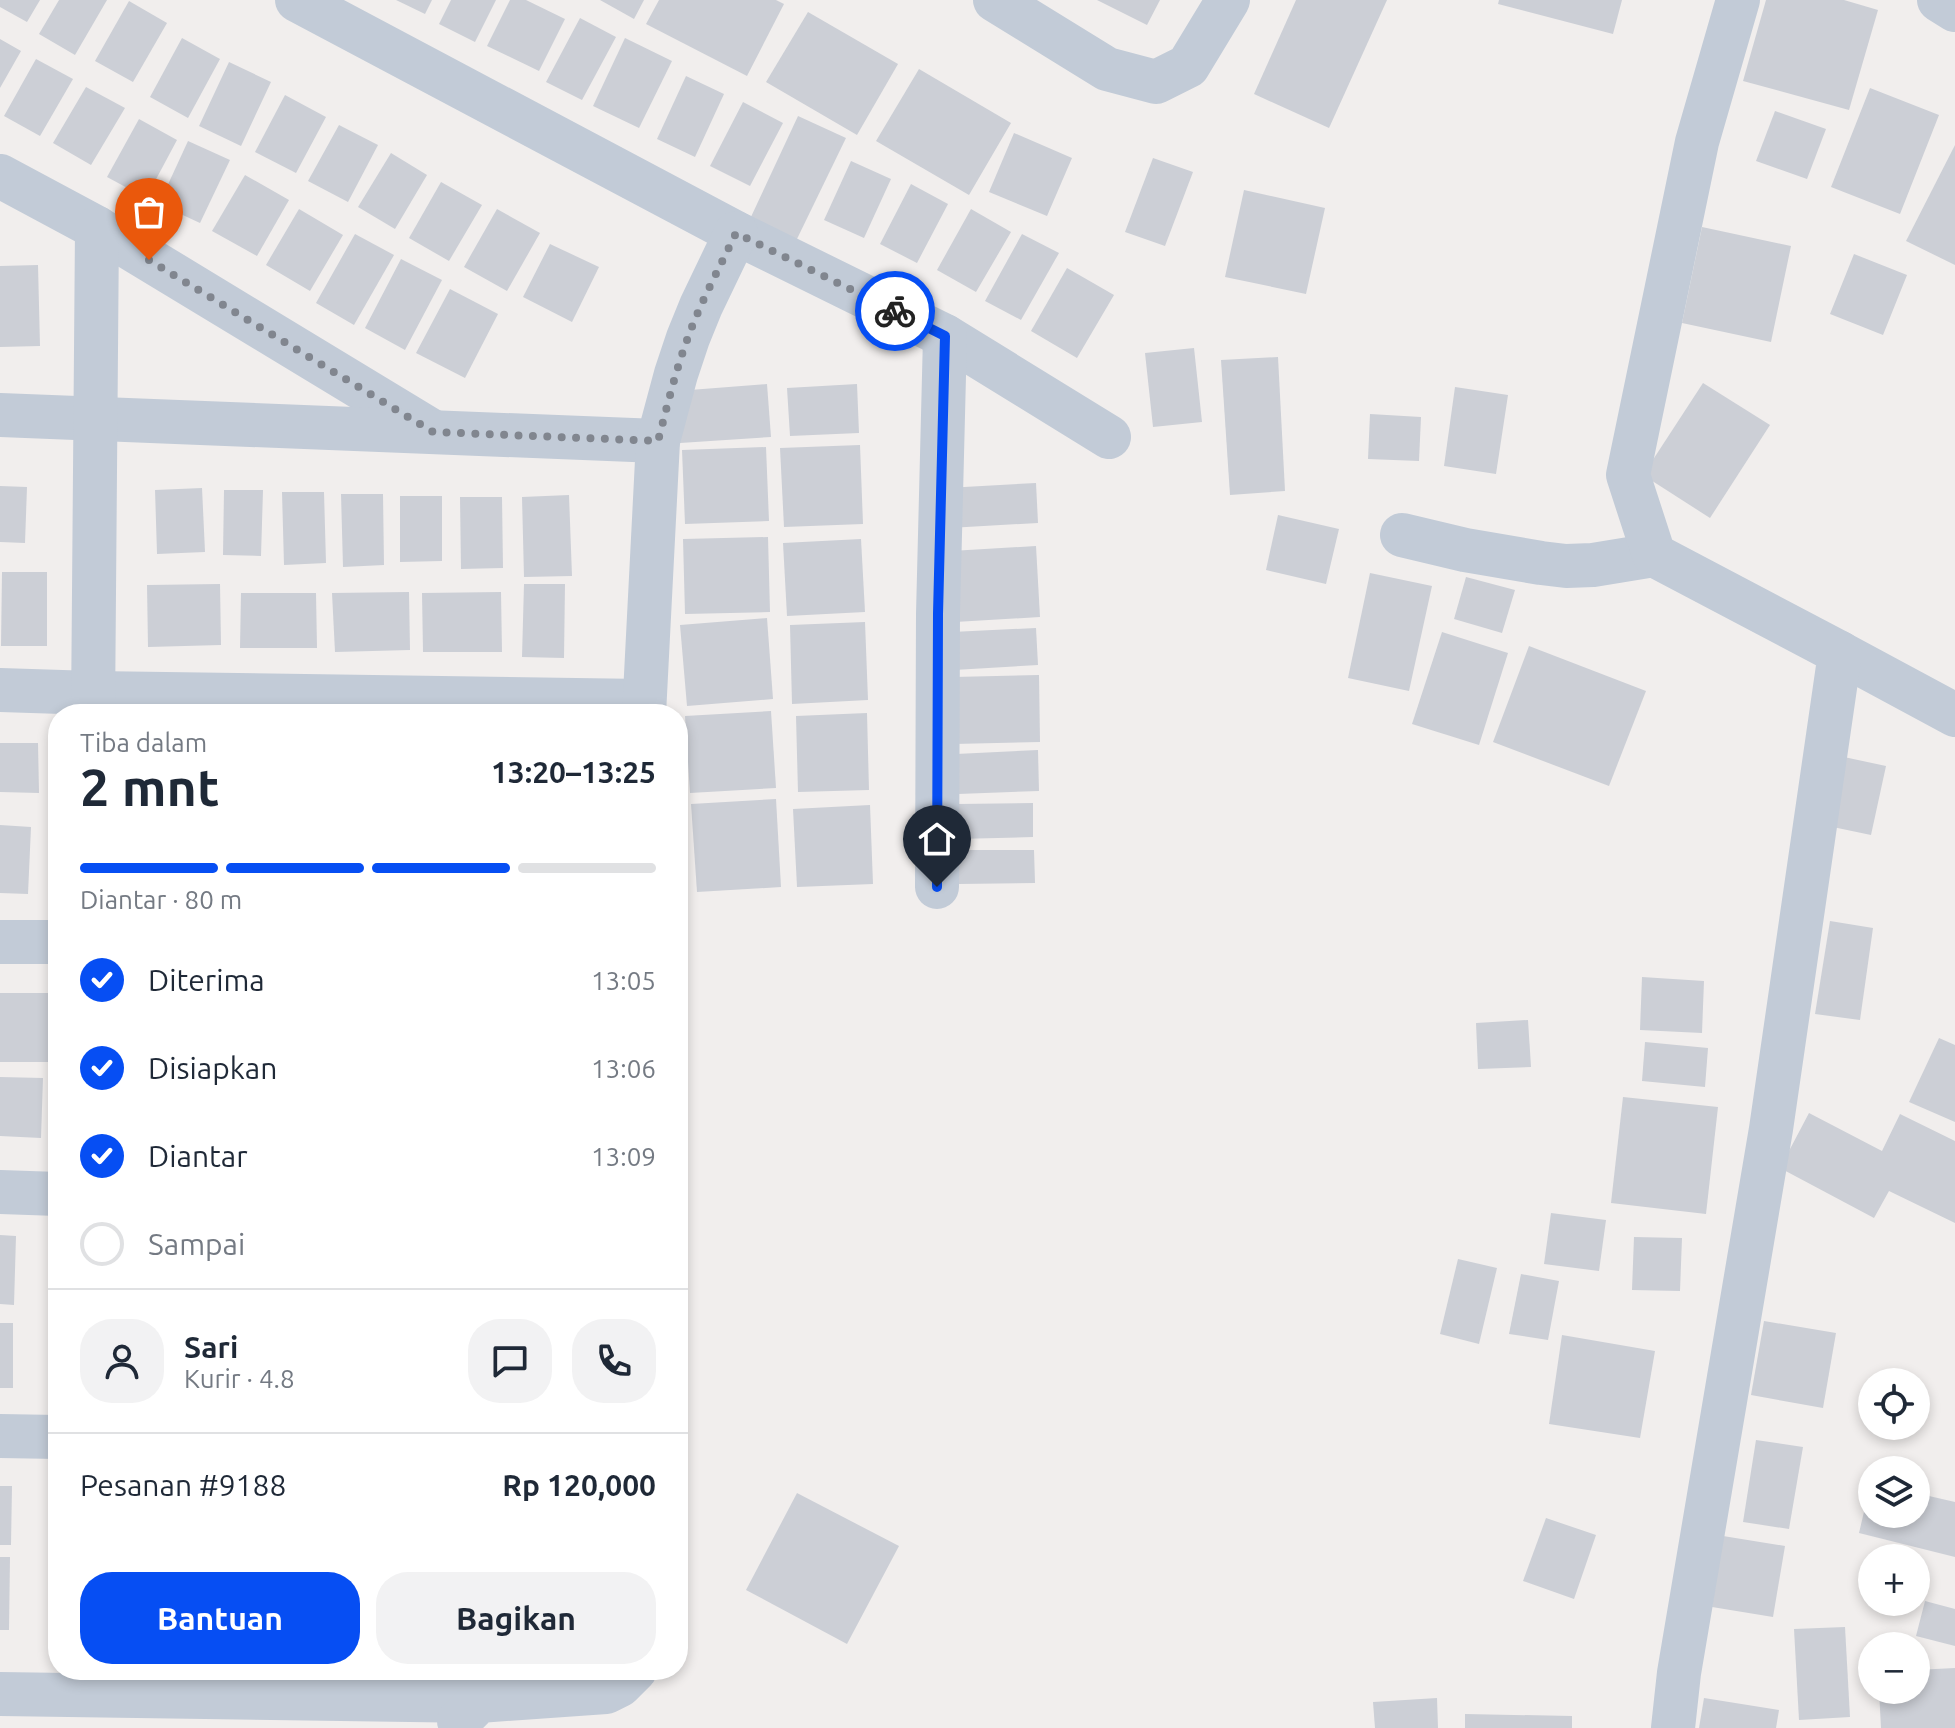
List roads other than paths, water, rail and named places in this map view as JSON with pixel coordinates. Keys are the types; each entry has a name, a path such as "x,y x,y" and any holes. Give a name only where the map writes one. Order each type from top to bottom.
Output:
{"street":[{"path":"297,0 736,233 945,336 1109,437"},
{"path":"995,0 1107,69 1156,82 1188,66 1228,0"},
{"path":"1654,555 1628,475 1697,142 1738,0"},
{"path":"1939,0 1955,10"},
{"path":"0,176 97,228 433,432"},
{"path":"0,690 93,704 97,228"},
{"path":"644,704 658,441 688,338 736,233"},
{"path":"937,887 938,614 945,336"},
{"path":"0,415 658,441"},
{"path":"1402,535 1465,550 1566,566 1654,555 1955,715"},
{"path":"1673,1728 1679,1673 1771,1129 1840,653"},
{"path":"0,942 48,942"},
{"path":"0,1192 48,1194"},
{"path":"0,1436 48,1437"},
{"path":"0,1694 85,1683 465,1715 606,1692 625,1680"}]}
